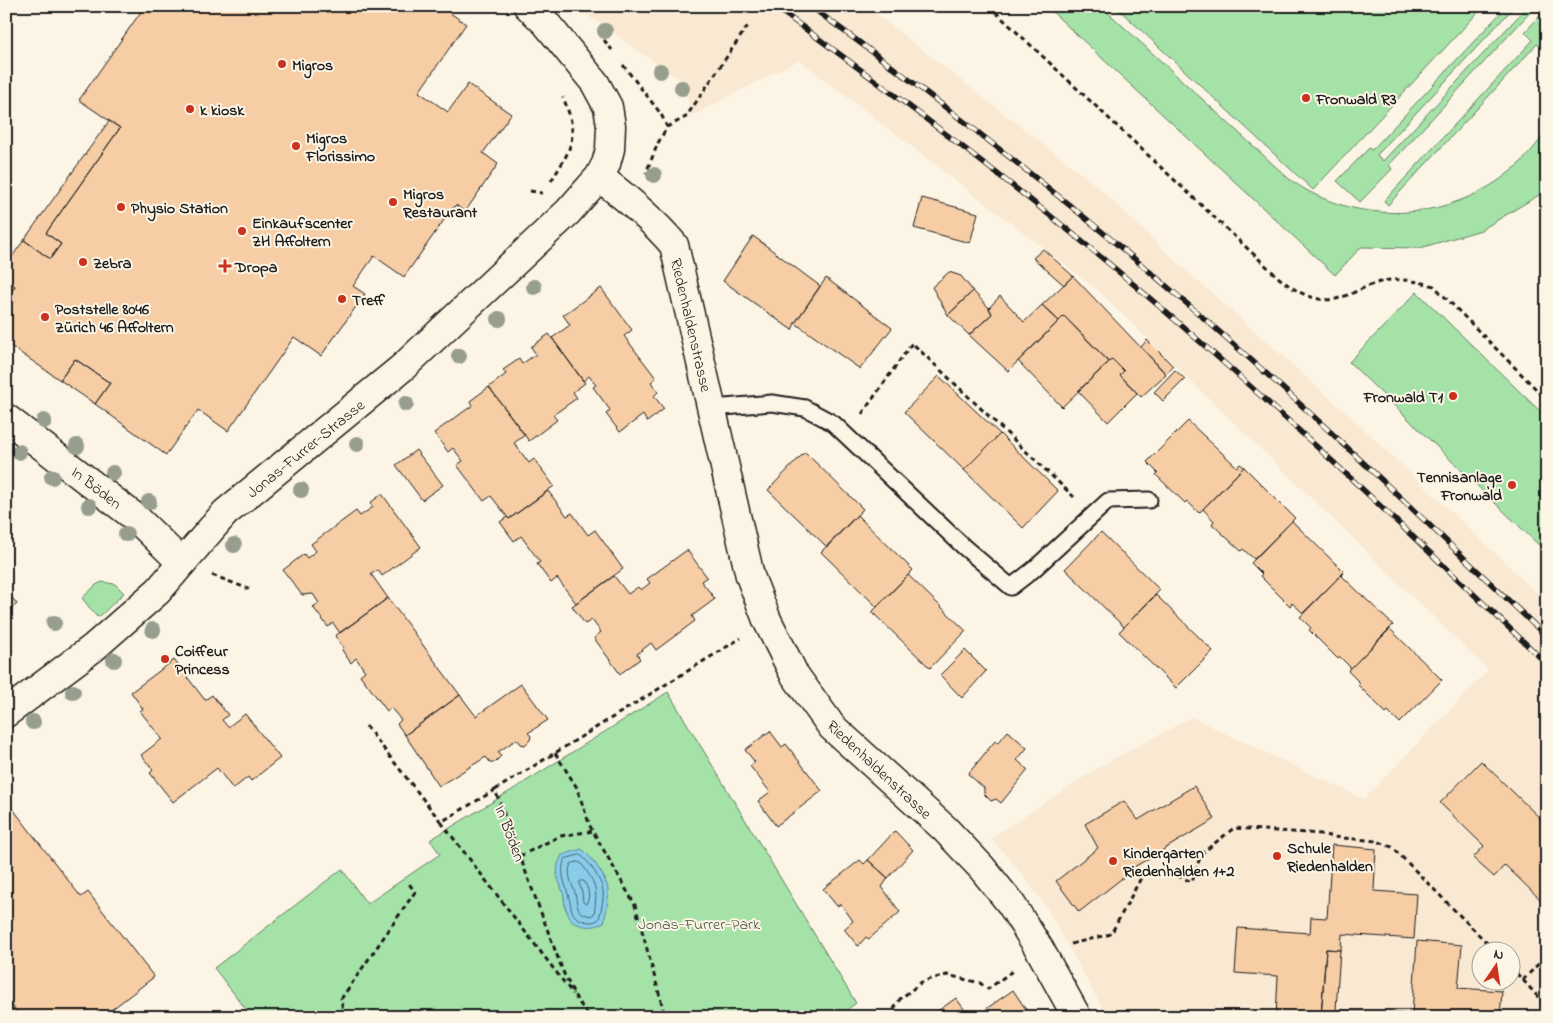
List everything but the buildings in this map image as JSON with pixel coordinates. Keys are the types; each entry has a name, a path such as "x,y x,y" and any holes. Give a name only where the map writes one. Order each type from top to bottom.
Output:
{"street":[{"path":"528,6 545,22 595,83 608,107 611,126 610,149 606,164 599,177"},
{"name":"Riedenhaldenstrasse","path":"599,177 628,198 656,224 674,245 750,576 767,620 794,674 832,727 945,829 982,868 1011,904 1040,950 1077,1017"},
{"name":"Jonas-Furrer-Strasse","path":"6,713 93,648 158,591 225,513 403,367 568,212 599,177"},
{"name":"In Böden","path":"6,418 136,518 182,563"}],"lane":[{"name":"Riedenhaldenstrasse","path":"712,408 772,403 805,408 833,423 964,547 1011,587 1033,570 1108,501 1149,500"}],"path":[{"path":"989,6 1290,287 1306,295 1322,299 1336,299 1381,281 1416,280 1434,286 1547,400"},
{"path":"646,173 658,143 667,127 686,117 749,24"},
{"path":"604,40 616,55"},
{"path":"622,62 661,114 667,127"},
{"path":"549,183 572,144 572,117 562,93"},
{"path":"847,435 912,343 1093,515"},
{"path":"495,790 750,633"},
{"path":"366,726 577,1000"},
{"path":"555,753 576,786 593,831 635,905 662,1008 662,1017"},
{"name":"In Böden","path":"440,822 495,790 564,974 577,1000 590,1017"},
{"path":"1064,946 1111,934 1142,876 1164,870 1192,882 1201,854 1234,828 1321,834 1333,838 1377,841 1392,848 1484,940"},
{"path":"520,856 560,836 593,831"},
{"path":"344,1017 341,999 415,892 407,881"},
{"path":"1523,980 1547,955"},
{"path":"889,1017 900,999 923,981 947,975 980,984 988,989 1016,968"},
{"path":"1520,977 1547,1007"}],"shaded area":[{"path":"574,6 866,6 1096,185 1179,264 1348,414 1547,602 1547,1017 1122,1017 1121,1015 1104,1011 1048,910 1022,874 991,838 1099,767 1192,717 1364,799 1488,670 1095,288 799,60 692,116 688,104 687,90 677,78"}],"green space":[{"path":"1046,6 1101,6 1288,178 1307,190 1335,203 1361,210 1387,212 1414,212 1440,207 1489,187 1516,167 1547,131 1547,186 1539,195 1481,230 1420,248 1361,247 1335,275"},
{"name":"Fronwald R3","path":"1115,6 1484,6 1313,190"},
{"path":"1507,6 1515,6 1377,155 1383,161 1528,6 1536,6 1389,165 1392,169 1360,202 1337,181 1369,148 1372,150"},
{"path":"1547,8 1547,51 1537,44 1388,205 1384,201 1533,40 1525,32"},
{"name":"Tennisanlage Fronwald","path":"1417,292 1547,418 1547,553 1349,362"},
{"path":"102,582 115,584 124,593 99,617 96,616 82,598"},
{"name":"Jonas-Furrer-Park","path":"668,692 856,1003 838,1017 252,1017 214,968 342,869 367,904 440,854 430,840","holes":["594,862 605,879 608,891 604,922 572,922 565,907 564,896"]}],"water":[{"path":"582,849 598,868 608,890 604,922 592,926 584,926 572,922 565,907 564,896 557,875 558,864 562,855"}],"railway":[{"path":"774,6 894,95 1052,217 1208,348 1322,452 1547,664"},
{"path":"810,6 1001,150 1140,263 1232,342 1323,425 1547,637"}],"place":[{"name":"Migros","path":"282,64"},
{"name":"Fronwald R3","path":"1306,98"},
{"name":"k kiosk","path":"190,109"},
{"name":"Migros Florissimo","path":"296,146"},
{"name":"Migros Restaurant","path":"393,202"},
{"name":"Physio Station","path":"121,207"},
{"name":"Einkaufscenter ZH Affoltern","path":"242,231"},
{"name":"Zebra","path":"83,262"},
{"name":"Dropa","path":"225,266"},
{"name":"Treff","path":"342,299"},
{"name":"Poststelle 8046 Zürich 46 Affoltern","path":"45,317"},
{"name":"Fronwald T1","path":"1453,396"},
{"name":"Tennisanlage Fronwald","path":"1512,485"},
{"name":"Coiffeur Princess","path":"165,659"},
{"name":"Schule Riedenhalden","path":"1277,856"},
{"name":"Kindergarten Riedenhalden 1+2","path":"1113,861"}]}
